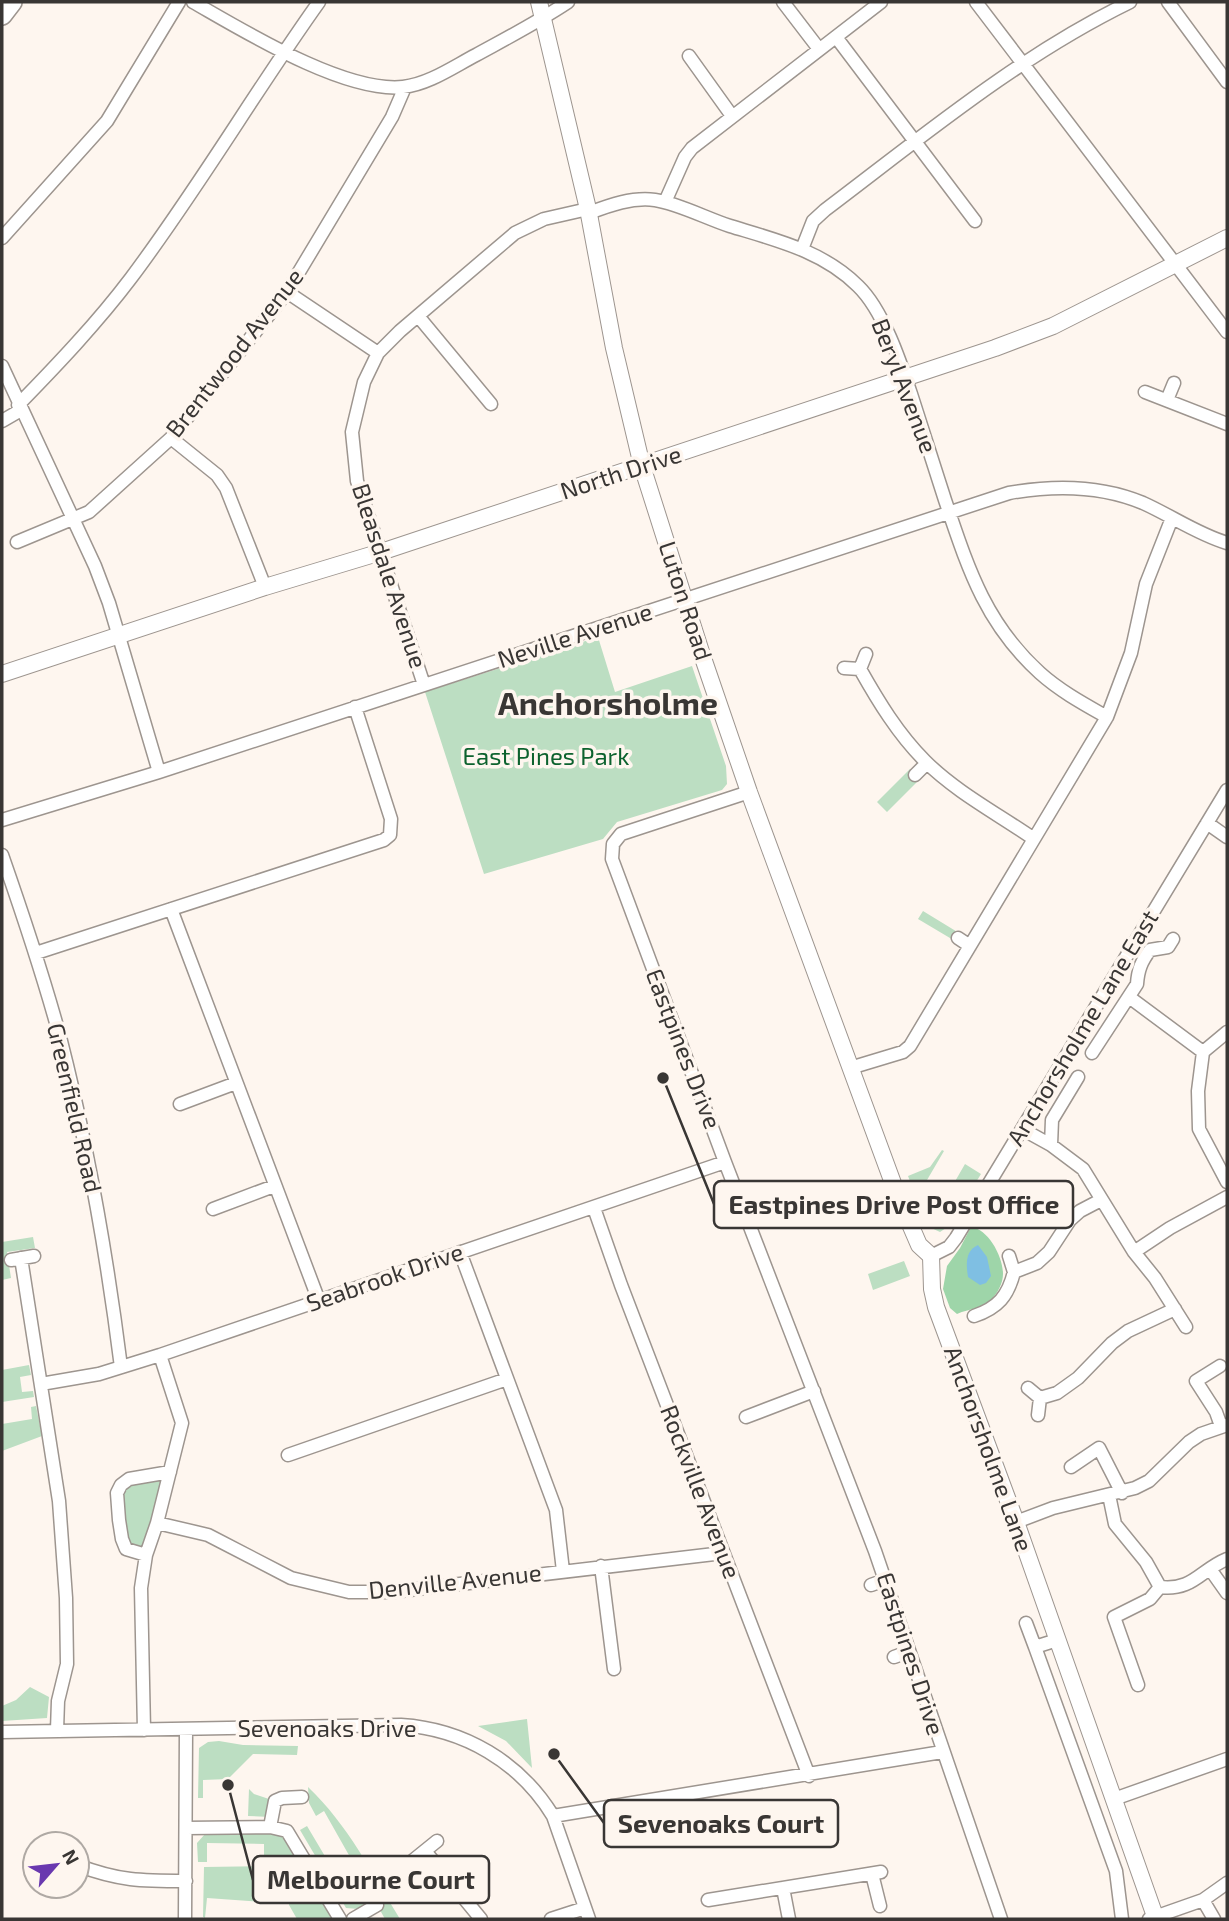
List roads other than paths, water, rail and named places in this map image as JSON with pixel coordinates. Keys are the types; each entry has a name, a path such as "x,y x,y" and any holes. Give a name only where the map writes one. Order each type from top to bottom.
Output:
{"main road":[{"path":"2,15 12,2"}],"street":[{"path":"2,239 107,121 179,2"},
{"path":"193,2 284,52 341,76 389,87 405,87 439,75 568,2"},
{"path":"2,421 20,408 130,279 222,148 319,2"},
{"name":"Luton Road","path":"539,2 588,211 614,348 642,466 749,792 909,1222 919,1245 930,1256"},
{"path":"783,2 819,49"},
{"path":"665,202 692,148 881,2"},
{"path":"976,2 1227,332"},
{"path":"802,249 813,221 824,210 915,141 1022,63 1109,6 1130,2"},
{"path":"1168,2 1227,82"},
{"path":"836,37 975,221"},
{"path":"690,56 732,116"},
{"name":"Brentwood Avenue","path":"17,542 89,512 171,438 287,292 392,117 405,87"},
{"name":"Beryl Avenue","path":"588,211 627,201 665,202 702,217 802,249 836,267 860,288 878,313 906,378 975,586 997,625 1042,675 1066,693 1107,716"},
{"name":"Bleasdale Avenue","path":"424,685 357,481 352,432 364,382 378,353 515,233 544,219 588,211"},
{"name":"North Drive","path":"2,674 642,466 1053,326 1227,238"},
{"path":"287,292 378,353"},
{"path":"418,316 491,404"},
{"path":"2,366 74,519 109,603 159,772"},
{"path":"1167,400 1174,383"},
{"path":"1146,392 1227,424"},
{"path":"171,438 216,475 226,488 265,587"},
{"name":"Neville Avenue","path":"2,820 159,772 1009,493 1058,487 1096,490 1144,504 1227,542"},
{"path":"850,1068 903,1052 910,1046 1107,716 1131,653 1146,584 1172,518"},
{"path":"860,669 866,654"},
{"path":"844,668 860,669"},
{"path":"860,669 895,725 927,763 953,786 1034,839"},
{"path":"36,953 384,840 390,835 391,819 355,707"},
{"path":"915,775 927,763"},
{"name":"Anchorsholme Lane East","path":"930,1256 949,1247 956,1238 1227,790"},
{"name":"Eastpines Drive","path":"749,792 621,834 611,850 612,859 885,1580 1001,1919"},
{"path":"1208,823 1227,837"},
{"name":"Greenfield Road","path":"2,855 36,953 60,1037 88,1161 107,1265 121,1367"},
{"path":"171,909 319,1301"},
{"path":"958,938 970,946"},
{"path":"1092,1053 1137,984 1138,971 1147,954 1153,949 1168,947 1172,939"},
{"path":"1129,996 1203,1052"},
{"path":"1227,1032 1203,1052 1198,1091 1199,1129 1227,1182"},
{"name":"Anchorsholme Lane East","path":"1051,1145 1052,1120 1078,1077"},
{"path":"180,1104 236,1083"},
{"path":"1022,1129 1051,1145 1083,1169 1134,1252 1156,1278 1186,1327"},
{"name":"Seabrook Drive","path":"41,1384 99,1374 121,1367 725,1162"},
{"path":"214,1209 274,1186"},
{"path":"1134,1252 1170,1228 1227,1197"},
{"path":"1014,1272 1037,1263 1049,1252 1070,1220 1080,1211 1101,1200"},
{"name":"Rockville Avenue","path":"594,1208 809,1776"},
{"path":"460,1252 556,1510 564,1571"},
{"name":"Anchorsholme Lane","path":"930,1256 936,1307 1016,1522 1153,1918"},
{"path":"974,1316 988,1311 1000,1302 1010,1287 1014,1272 1009,1256"},
{"path":"22,1258 59,1501 66,1598 67,1664 58,1701 57,1731"},
{"path":"1040,1398 1057,1392 1078,1378 1112,1343 1128,1331 1175,1309"},
{"path":"144,1730 141,1588 146,1555 157,1523 182,1423 160,1354"},
{"path":"1016,1522 1053,1508 1115,1494 1149,1481 1189,1441 1224,1426 1196,1381 1220,1366"},
{"path":"288,1454 507,1379"},
{"path":"1028,1388 1040,1398"},
{"path":"746,1417 814,1391"},
{"path":"1038,1415 1040,1398"},
{"path":"1072,1466 1099,1448 1115,1494 1115,1524 1146,1562 1160,1587"},
{"path":"146,1555 126,1549 122,1539 117,1493 121,1485 129,1479 170,1472"},
{"name":"Denville Avenue","path":"157,1523 208,1535 291,1578 349,1592 392,1592 723,1553"},
{"path":"1160,1587 1175,1589 1187,1585 1227,1559"},
{"path":"601,1566 614,1669"},
{"path":"1210,1569 1227,1593"},
{"path":"871,1585 885,1580"},
{"path":"1138,1685 1114,1617 1150,1599 1160,1587"},
{"path":"1026,1623 1116,1871 1122,1919"},
{"path":"1035,1647 1057,1640"},
{"path":"894,1657 908,1652"},
{"name":"Sevenoaks Drive","path":"2,1732 401,1725 439,1730 477,1745 509,1765 533,1788 553,1816 587,1914"},
{"path":"185,1919 186,1730"},
{"path":"553,1816 942,1752"},
{"path":"1114,1799 1227,1759"},
{"path":"270,1827 275,1801 302,1793 303,1812"},
{"path":"186,1828 270,1827 285,1830 290,1834 341,1919"},
{"path":"411,1862 437,1841"},
{"path":"425,1851 481,1919"},
{"path":"91,1870 131,1881 186,1881"},
{"path":"708,1900 877,1873 881,1906"},
{"path":"1153,1918 1203,1900 1227,1883"},
{"path":"783,1888 789,1919"},
{"path":"1203,1900 1214,1919"},
{"path":"354,1919 377,1905"},
{"path":"551,1919 587,1914"}],"water":[{"path":"978,1245 987,1257 991,1276 986,1283 980,1285 968,1277 967,1267 969,1254"}],"place":[{"name":"Eastpines Drive Post Office","path":"663,1078"},
{"name":"Sevenoaks Court","path":"554,1754"},
{"name":"Melbourne Court","path":"228,1785"}],"district":[{"name":"Anchorsholme","path":"608,704"}],"park label":[{"name":"East Pines Park","path":"546,757"}]}
